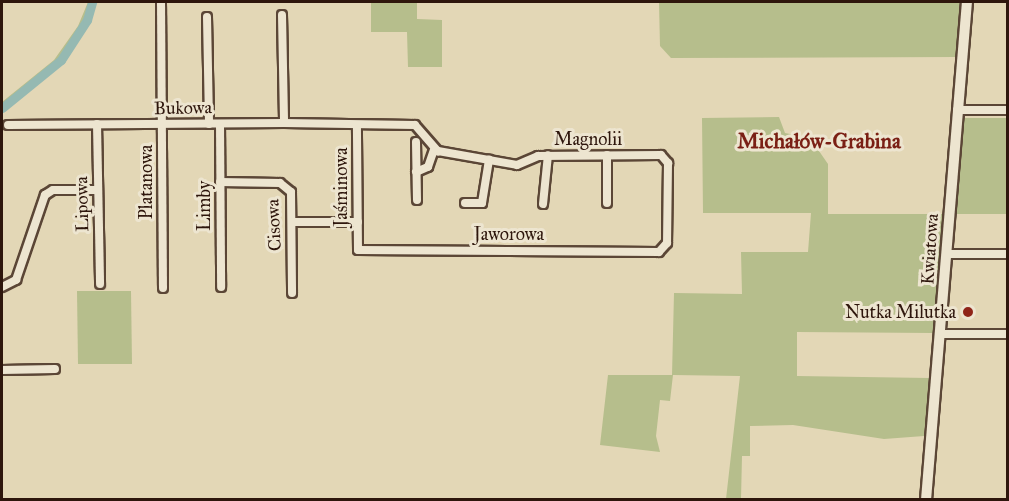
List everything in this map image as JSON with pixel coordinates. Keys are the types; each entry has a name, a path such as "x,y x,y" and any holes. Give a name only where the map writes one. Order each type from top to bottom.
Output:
{"street":[{"name":"Platanowa","path":"162,2 163,288"},
{"name":"Kwiatowa","path":"926,500 967,2"},
{"path":"282,15 284,123"},
{"path":"207,17 209,124"},
{"path":"957,110 1008,110"},
{"name":"Bukowa","path":"8,125 284,123 357,125"},
{"name":"Lipowa","path":"97,124 100,284"},
{"name":"Limby","path":"220,124 221,287"},
{"path":"357,125 415,125 434,150 428,167 416,172"},
{"name":"Jaśminowa","path":"357,125 357,250"},
{"path":"416,142 417,200"},
{"name":"Magnolii","path":"434,150 517,165 548,155 607,155 666,159 667,243 659,252"},
{"path":"543,204 548,155"},
{"path":"607,155 607,203"},
{"path":"465,203 482,203 489,160"},
{"name":"Cisowa","path":"220,182 286,186 292,222 292,293"},
{"path":"2,287 16,280 45,195 52,190 98,190"},
{"path":"292,222 358,222"},
{"name":"Jaworowa","path":"357,250 659,252"},
{"path":"946,254 1008,254"},
{"path":"940,334 1008,334"},
{"path":"2,370 56,369"}],"green space":[{"path":"88,2 96,2 91,21 67,58 2,112 2,102 54,60 78,26"},
{"path":"371,2 417,2 417,19 442,20 442,67 408,67 407,32 371,32"},
{"path":"659,2 961,2 957,57 671,58 660,46"},
{"path":"779,117 785,133 810,138 828,164 828,214 944,214 933,333 797,332 797,376 929,378 924,436 884,439 793,425 750,426 750,456 742,456 741,499 726,499 740,376 673,375 670,401 660,400 656,436 660,452 600,445 608,375 672,375 674,293 742,294 741,252 808,252 811,213 703,213 702,118"},
{"path":"962,118 1007,118 1007,214 954,214"},
{"path":"77,291 131,291 132,364 78,364"}],"waterway":[{"path":"2,108 61,60 87,20 92,2"}],"place":[{"name":"Nutka Milutka","path":"968,312"}],"district":[{"name":"Michałów-Grabina","path":"819,141"}]}
